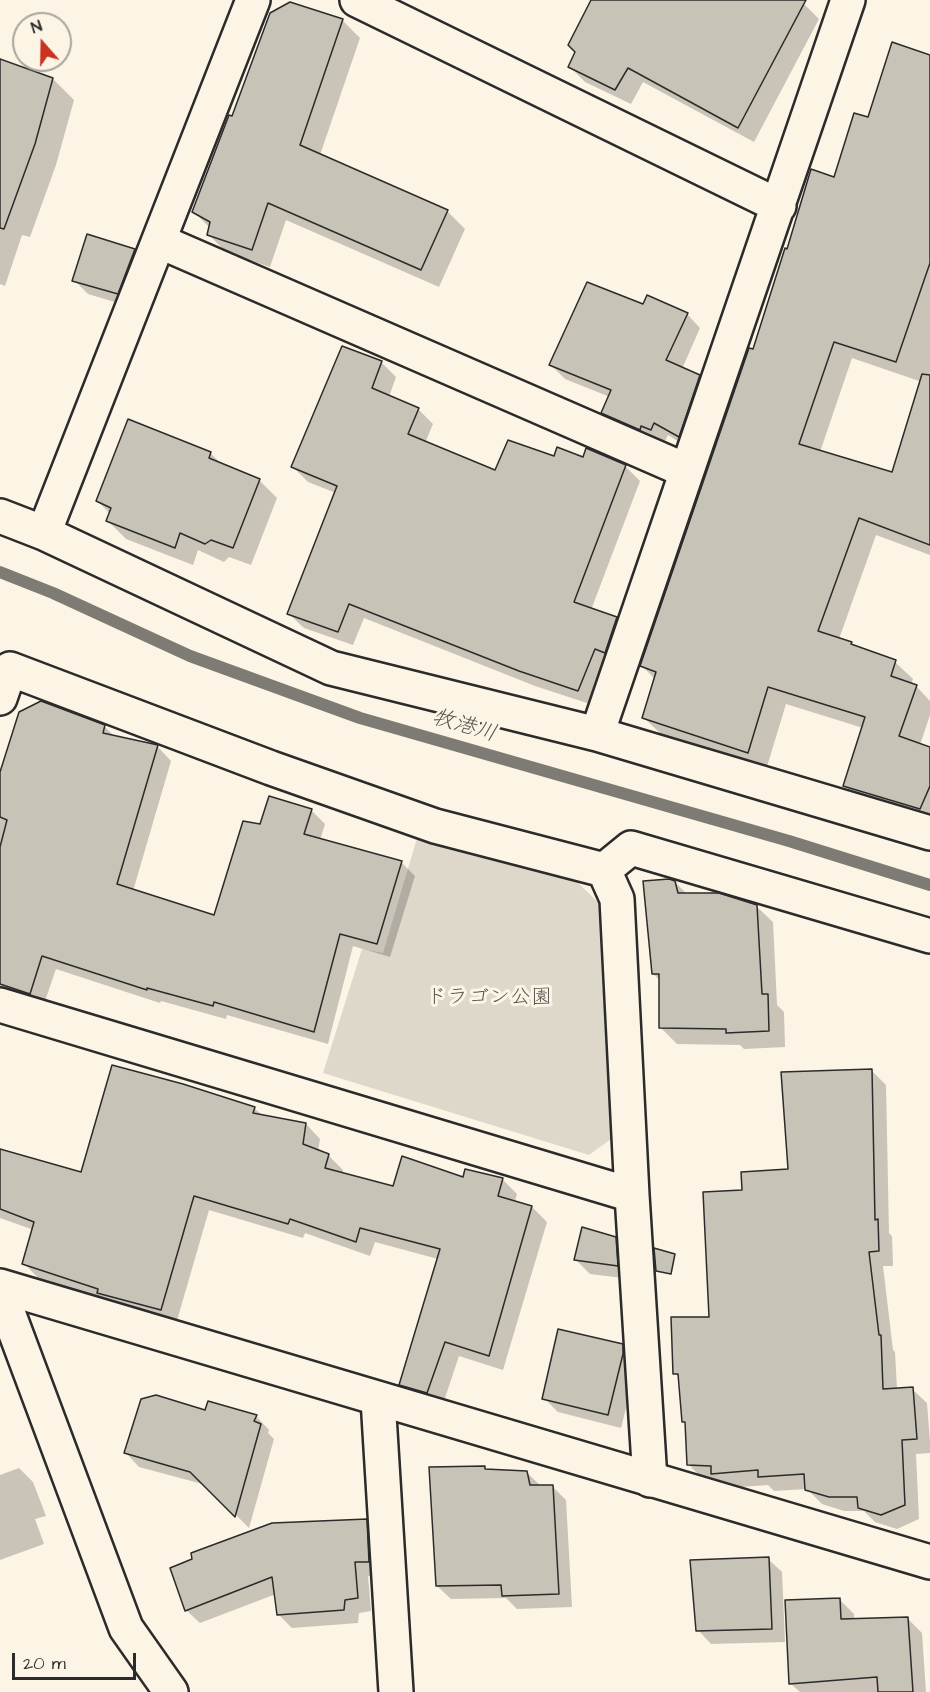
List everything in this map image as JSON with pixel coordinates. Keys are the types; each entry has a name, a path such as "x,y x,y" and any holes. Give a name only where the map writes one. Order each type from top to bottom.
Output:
{"street":[{"path":"44,533 253,0"},
{"path":"357,0 778,206"},
{"path":"597,734 848,0"},
{"path":"159,241 687,471"},
{"path":"0,516 44,533 331,668 597,734 930,833"},
{"path":"0,698 10,669 271,768 435,826 604,870"},
{"path":"604,870 631,848 930,936"},
{"path":"604,870 617,899 632,1195 650,1480"},
{"path":"0,1005 632,1195"},
{"path":"0,1286 930,1562"},
{"path":"0,1291 126,1628 171,1692"},
{"path":"378,1399 396,1692"}],"green space":[{"name":"ドラゴン公園","path":"417,838 574,879 602,906 611,1139 589,1155 323,1073 362,949 383,953"}],"building":[{"path":"591,0 806,0 738,128 628,68 615,90 568,67 575,52 568,45"},
{"path":"290,2 343,19 300,145 448,210 421,270 268,203 252,250 207,235 210,222 192,212 229,115 232,116 270,13"},
{"path":"892,42 930,55 930,263 896,362 834,342 799,444 892,472 922,374 930,375 930,545 859,518 818,631 896,660 891,676 917,685 899,736 930,747 930,786 920,809 843,786 865,717 768,687 748,753 642,718 656,672 640,666 749,348 753,349 811,169 834,177 854,113 868,117"},
{"path":"0,59 12,63 12,72 36,72 53,78 35,144 4,229 0,228"},
{"path":"87,234 135,249 118,294 72,281"},
{"path":"587,282 643,304 647,295 688,313 666,360 700,375 679,437 654,423 651,430 641,426 640,430 601,413 611,390 549,365"},
{"path":"342,346 382,361 372,388 419,408 408,434 495,470 508,440 554,456 557,447 583,457 586,448 626,465 574,602 617,617 605,653 595,649 578,691 519,671 349,604 338,632 287,614 337,486 291,467"},
{"path":"128,419 211,452 209,458 260,479 233,548 211,540 205,544 180,533 175,548 106,521 111,508 96,501"},
{"path":"41,701 105,725 103,733 158,745 117,884 214,915 243,821 260,824 269,796 312,809 304,834 402,861 377,944 340,934 314,1032 214,1002 213,1006 147,988 147,990 42,956 30,994 0,984 0,847 7,820 0,817 0,772 19,712"},
{"path":"669,879 675,881 678,893 719,893 757,905 762,994 768,994 769,1031 726,1033 726,1029 659,1028 659,974 652,974 643,881"},
{"path":"112,1065 255,1107 253,1113 306,1123 303,1144 329,1154 325,1168 393,1186 402,1156 463,1177 465,1169 503,1178 498,1196 532,1206 489,1356 445,1342 427,1393 399,1385 440,1249 360,1228 356,1242 290,1219 288,1224 194,1196 161,1310 97,1293 98,1289 22,1264 34,1222 0,1209 0,1149 81,1172"},
{"path":"872,1069 875,1220 878,1219 879,1251 869,1252 879,1335 881,1335 883,1389 913,1387 917,1439 902,1440 905,1505 881,1515 858,1508 857,1497 829,1497 805,1490 804,1474 758,1477 758,1470 711,1474 711,1466 687,1465 685,1422 682,1422 678,1374 673,1374 671,1317 709,1317 703,1192 742,1190 741,1172 788,1169 781,1072"},
{"path":"582,1227 616,1237 618,1266 574,1260"},
{"path":"654,1248 675,1254 671,1274 656,1271"},
{"path":"558,1329 623,1344 623,1354 608,1415 542,1399"},
{"path":"156,1395 205,1410 208,1401 257,1415 254,1421 261,1424 235,1517 190,1472 124,1453 141,1399"},
{"path":"485,1466 485,1469 527,1471 530,1485 553,1485 559,1594 502,1596 501,1585 436,1586 429,1467"},
{"path":"367,1519 369,1562 355,1562 358,1598 345,1600 344,1610 277,1615 272,1577 185,1611 170,1568 192,1559 191,1553 272,1523"},
{"path":"769,1557 772,1629 696,1631 690,1560"},
{"path":"840,1598 841,1619 908,1617 913,1692 878,1692 877,1677 789,1684 785,1600"}],"waterway":[{"name":"牧港川","path":"0,572 53,593 190,656 360,718 789,841 930,885"}]}
